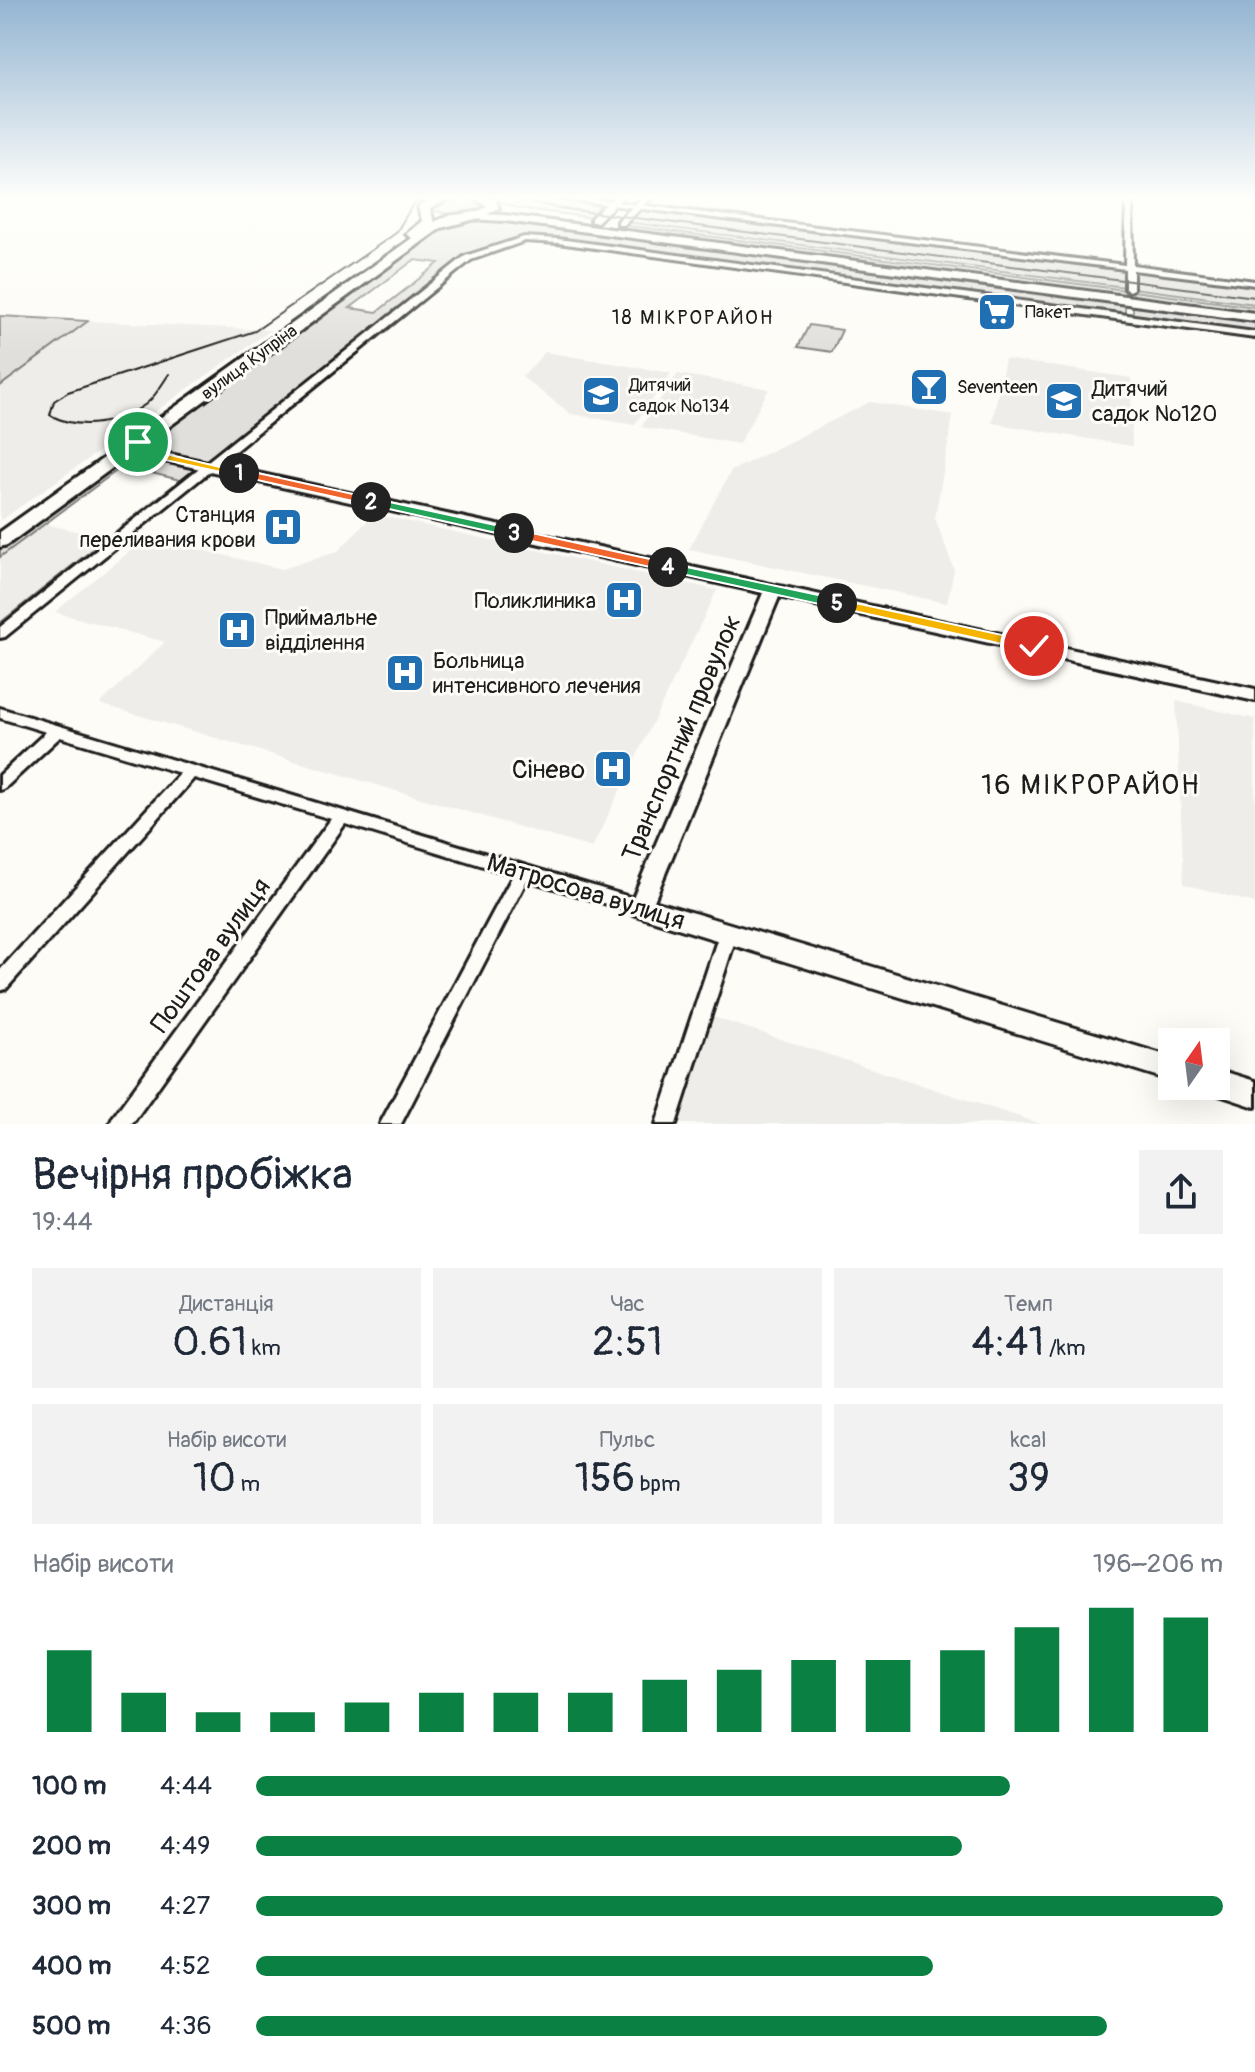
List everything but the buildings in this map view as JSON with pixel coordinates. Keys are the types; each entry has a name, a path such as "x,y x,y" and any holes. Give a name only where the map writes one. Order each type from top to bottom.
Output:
{"main road":[{"name":"вулиця Купріна","path":"0,541 121,447 393,248"},
{"name":"вулиця Купріна","path":"0,526 121,447 404,248"},
{"path":"778,248 1129,295 1255,317"},
{"path":"1129,295 1255,305"}],"street":[{"path":"0,634 468,258 496,248"},
{"path":"613,248 1255,335"},
{"path":"992,248 1255,280"},
{"path":"1129,248 1129,318"},
{"path":"121,447 1255,695"},
{"name":"Транспортний провулок","path":"640,907 773,590"},
{"name":"Матросова вулиця","path":"0,713 1158,1065"},
{"path":"0,784 58,730"},
{"path":"0,983 191,771"},
{"name":"Поштова вулиця","path":"120,1124 342,816"},
{"path":"390,1124 523,872"},
{"path":"666,1124 728,934"},
{"path":"1230,1086 1255,1094"}],"shaded area":[{"path":"410,248 492,248 465,257 209,462 137,447","holes":["414,260 439,263 377,312 350,308"]},
{"path":"605,248 722,248 1125,301 1125,316"},
{"path":"749,248 803,248 1125,290 1125,298"},
{"path":"828,248 967,248 1125,268 1125,287"},
{"path":"1133,269 1255,284 1255,304 1133,288"},
{"path":"1133,291 1255,307 1255,315 1133,299"},
{"path":"1133,302 1255,319 1255,333 1133,317"},
{"path":"0,316 88,321 0,386"},
{"path":"88,321 271,330 0,521 0,386"},
{"path":"809,325 842,330 832,352 798,347"},
{"name":"Дитячий садок №134","path":"545,352 671,373 634,425 571,414 522,377"},
{"name":"Дитячий садок №120","path":"1005,359 1131,378 1132,446 992,423"},
{"path":"678,374 769,389 739,444 641,427"},
{"path":"870,402 953,415 935,518 954,570 947,603 689,549 731,471"},
{"path":"129,453 201,468 0,628 0,623 180,480 123,466 0,557 0,547"},
{"name":"Больница интенсивного лечения","path":"374,514 717,590 592,848 100,704 165,642 55,612 147,537 282,569 337,552"},
{"path":"45,524 106,538 0,623 0,557"},
{"path":"1176,701 1255,719 1255,903 1184,884"},
{"path":"713,1017 1041,1124 678,1124"}],"tram line":[{"path":"169,374 150,401 124,416 86,424 50,415 54,401 68,392 255,331 374,248"},
{"path":"875,248 1255,297"}],"place":[{"name":"Пакет","path":"997,312"},
{"name":"Seventeen","path":"929,387"},
{"name":"Дитячий садок №134","path":"601,395"},
{"name":"Дитячий садок №120","path":"1064,401"},
{"name":"Станция переливания крови","path":"283,527"},
{"name":"Поликлиника","path":"624,600"},
{"name":"Приймальне відділення","path":"237,630"},
{"name":"Больница интенсивного лечения","path":"405,673"},
{"name":"Сінево","path":"613,769"}],"district":[{"name":"18 МІКРОРАЙОН","path":"693,317"},
{"name":"16 МІКРОРАЙОН","path":"1091,784"}],"route":[{"path":"138,442 128,449 1034,646"}]}
